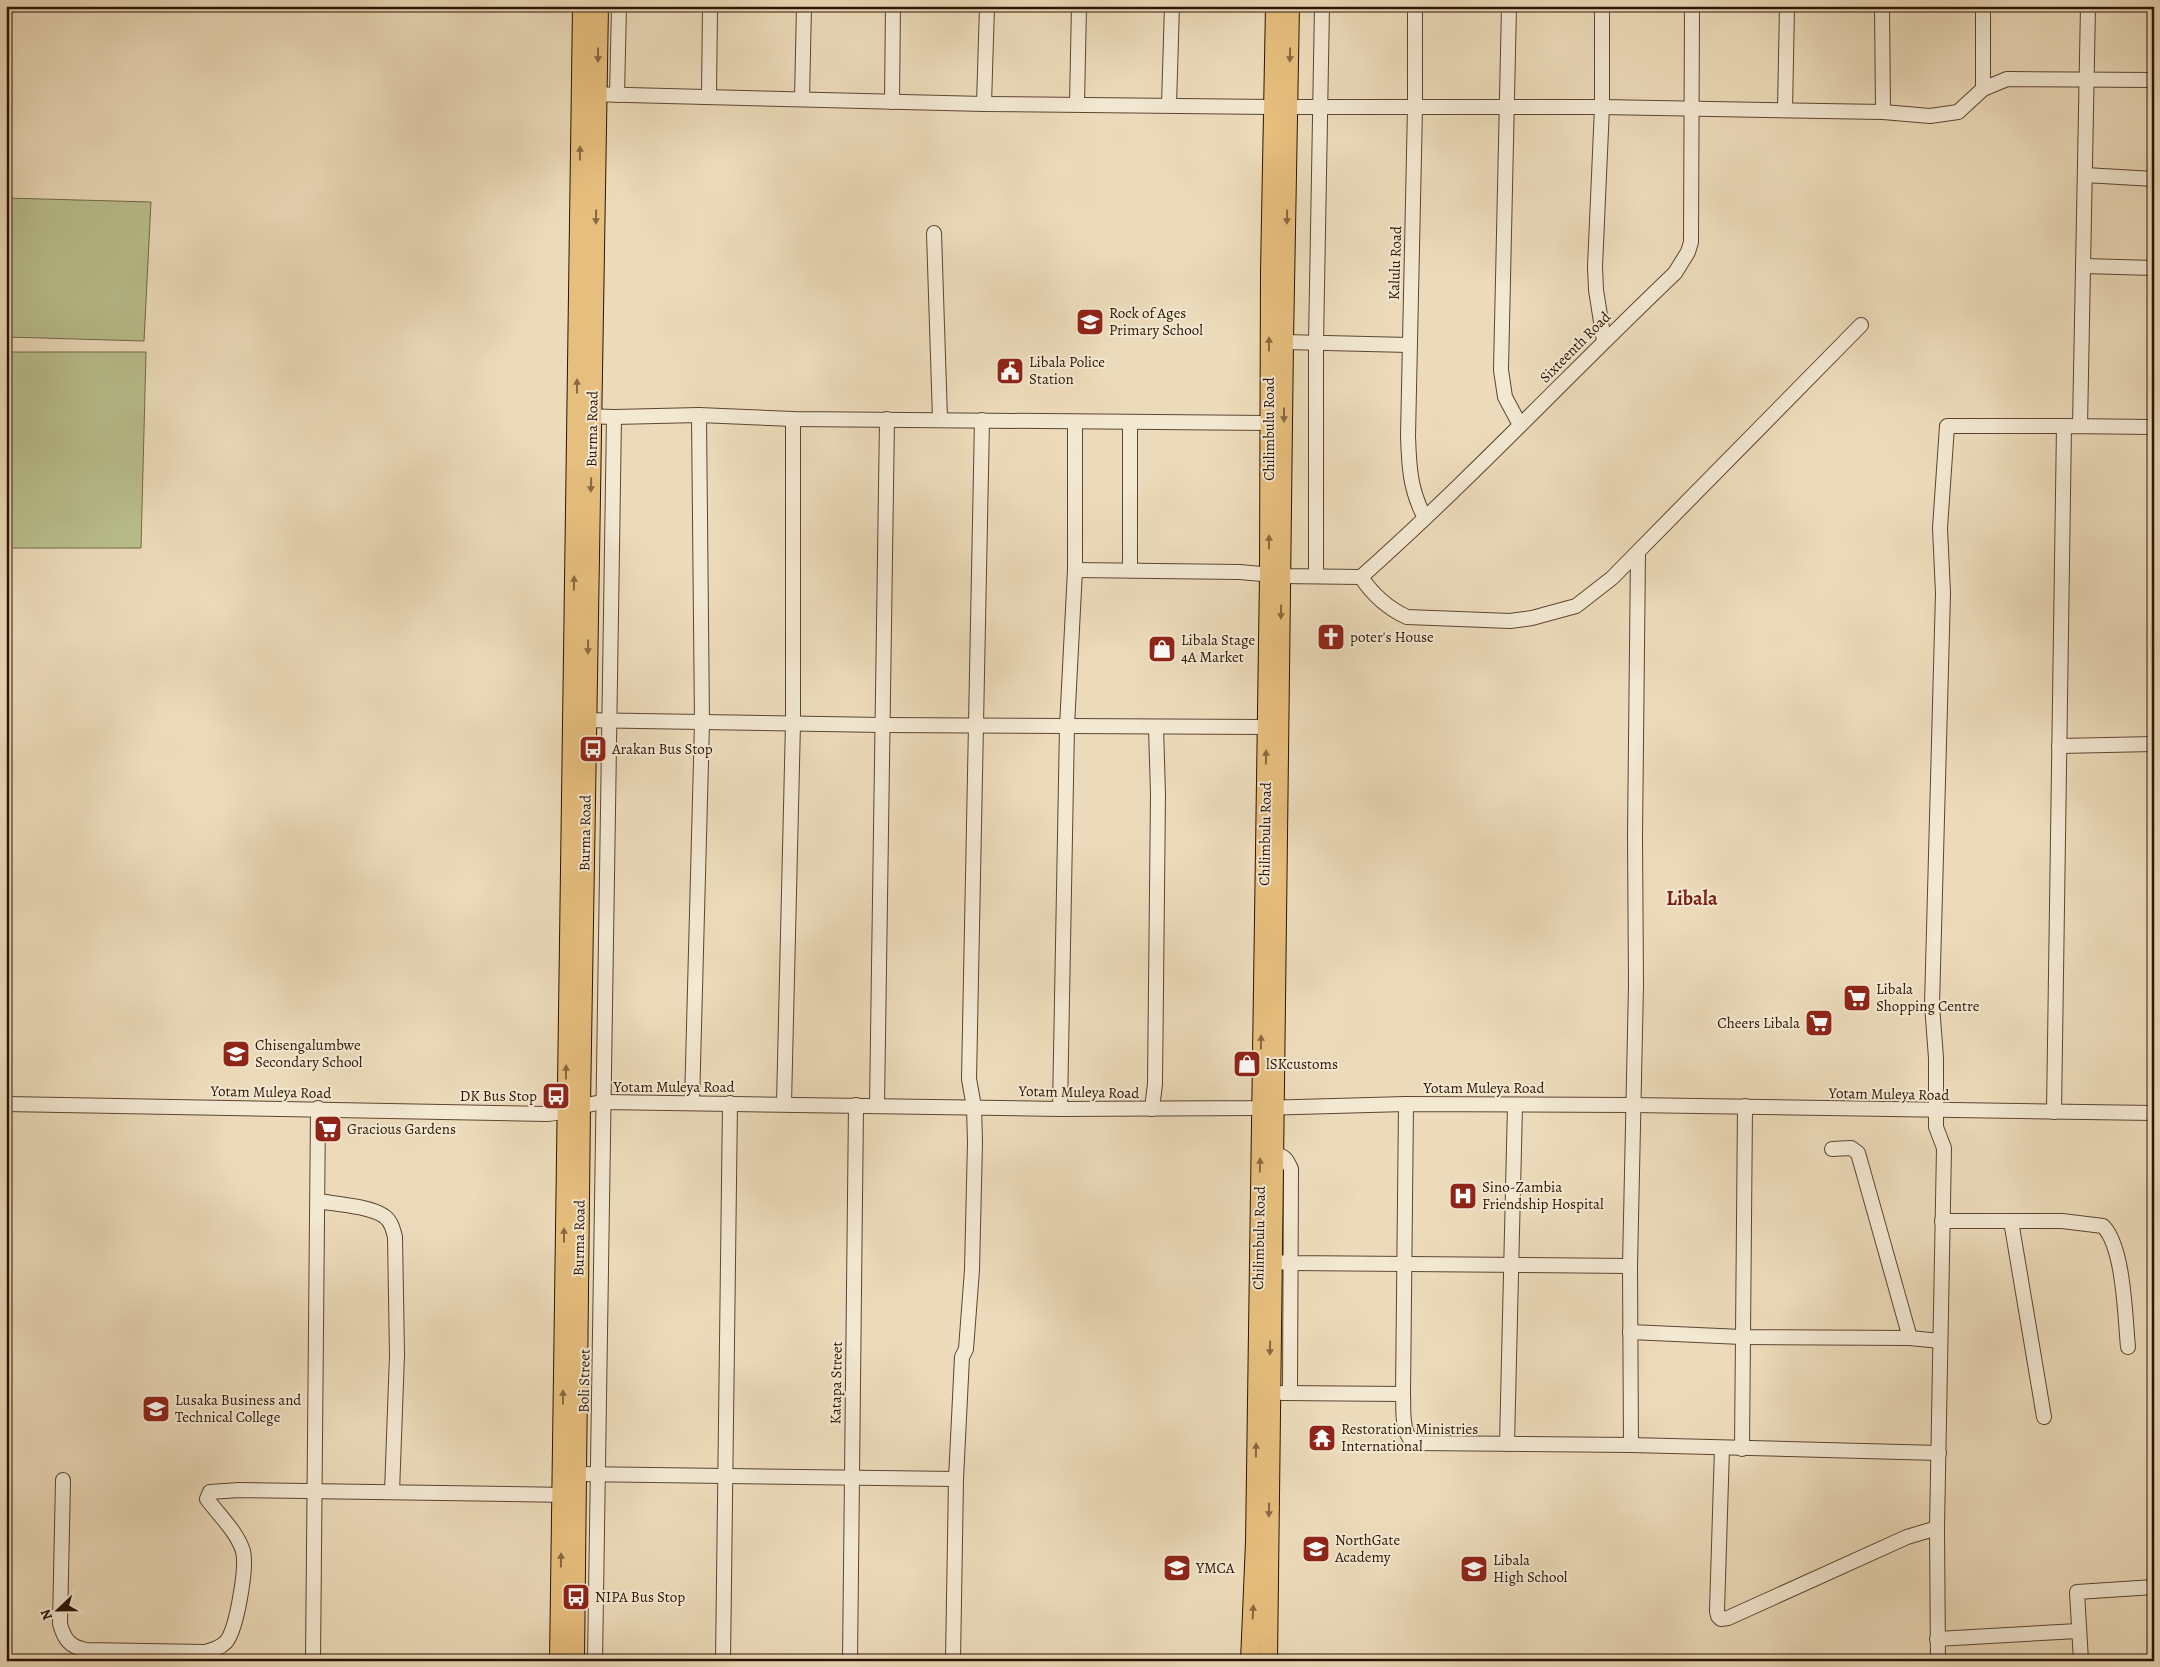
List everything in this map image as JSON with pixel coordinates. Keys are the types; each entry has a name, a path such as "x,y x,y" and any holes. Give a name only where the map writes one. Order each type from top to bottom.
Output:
{"main road":[{"name":"Burma Road","path":"575,1661 570,1495 573,1109 589,94 582,6"},
{"name":"Burma Road","path":"589,94 599,6"},
{"name":"Chilimbulu Road","path":"1265,1261 1274,1155 1268,1107 1266,727 1275,575 1284,342 1281,107 1275,6"},
{"name":"Chilimbulu Road","path":"1250,1661 1263,1393 1268,1107 1275,575 1269,423 1281,107 1290,6"},
{"name":"Burma Road","path":"559,1661 570,1495 577,1474 573,1109"},
{"name":"Chilimbulu Road","path":"1263,1393 1268,1661"}],"street":[{"path":"618,95 619,6"},
{"path":"709,96 710,6"},
{"path":"802,99 804,6"},
{"path":"892,102 893,6"},
{"path":"984,104 987,6"},
{"path":"1077,104 1079,6"},
{"path":"1169,105 1172,6"},
{"path":"1316,576 1316,343 1322,6"},
{"name":"Kalulu Road","path":"1415,6 1415,107 1408,436 1409,476 1418,505 1425,518"},
{"path":"1509,6 1501,370 1505,398 1520,425"},
{"path":"1602,6 1602,107 1595,267 1596,290 1604,341"},
{"name":"Sixteenth Road","path":"1361,577 1425,518 1604,341 1676,273 1688,252 1691,233 1692,6"},
{"path":"1785,110 1787,6"},
{"path":"1882,6 1883,112"},
{"path":"1983,6 1983,89"},
{"path":"2080,426 2088,6"},
{"path":"589,94 984,104 1281,107 1602,107 1785,110 1883,112 1930,116 1950,115 1958,112 1983,89 2007,79 2154,80"},
{"path":"2085,176 2154,178"},
{"path":"934,233 940,419"},
{"path":"2082,266 2154,268"},
{"path":"1075,570 1240,572 1275,575 1361,577 1378,599 1406,617 1510,621 1576,606 1612,578 1861,325"},
{"path":"1284,342 1409,345"},
{"path":"585,416 699,415 1075,422 1269,423"},
{"path":"692,1103 702,723 699,415"},
{"name":"Boli Street","path":"595,1661 614,417"},
{"path":"784,1104 793,723 793,418"},
{"path":"877,1105 886,419"},
{"path":"953,1661 956,1479 962,1356 966,1348 972,1270 974,1107 969,1079 982,420"},
{"path":"1060,1109 1067,726 1075,570 1075,422"},
{"path":"1130,422 1130,570"},
{"path":"1938,1661 1937,1528 1944,1148 1937,1133 1938,1111 1932,1005 1943,593 1940,528 1947,426 2154,427"},
{"path":"2054,1112 2064,426"},
{"path":"1630,1445 1632,1105 1636,985 1635,837 1638,552"},
{"path":"579,720 976,726 1266,727"},
{"path":"1152,1109 1155,1084 1158,794 1156,727"},
{"path":"2059,746 2154,744"},
{"name":"Yotam Muleya Road","path":"6,1104 318,1108 537,1114 604,1102 1060,1109 1515,1104 2154,1113"},
{"path":"723,1661 730,1103"},
{"path":"1406,1104 1406,1264 1403,1394 1406,1432 1412,1442 1630,1445 1938,1453"},
{"path":"1507,1444 1515,1104"},
{"name":"Katapa Street","path":"850,1661 856,1105"},
{"path":"1742,1449 1745,1106"},
{"path":"313,1661 318,1108"},
{"path":"1832,1149 1851,1148 1858,1153 1910,1338"},
{"path":"1274,1155 1282,1155 1286,1158 1291,1169 1290,1392"},
{"path":"318,1201 376,1212 386,1217 393,1226 395,1237 397,1355 392,1492"},
{"path":"1942,1221 2088,1223 2098,1224 2107,1230 2116,1248 2120,1269 2128,1347"},
{"path":"2010,1222 2044,1416"},
{"path":"1265,1261 1290,1263 1630,1266"},
{"path":"1630,1332 1742,1337 1910,1338 1940,1340"},
{"path":"1263,1393 1403,1394"},
{"path":"1722,1448 1717,1611 1718,1616 1722,1619 1728,1618 1906,1537 1937,1528"},
{"path":"577,1474 956,1479"},
{"path":"62,1480 60,1624 69,1644 86,1650 206,1652 218,1648 226,1642 232,1628 244,1560 242,1549 236,1537 207,1500 208,1495 215,1491 570,1495"},
{"path":"2081,1661 2077,1592 2154,1587"},
{"path":"1938,1639 2078,1632"}],"green space":[{"path":"6,198 151,202 144,341 6,337"},
{"path":"6,352 146,352 141,548 6,548"}],"place":[{"name":"Rock of Ages Primary School","path":"1090,322"},
{"name":"Libala Police Station","path":"1010,371"},
{"name":"poter's House","path":"1331,637"},
{"name":"Libala Stage 4A Market","path":"1162,649"},
{"name":"Arakan Bus Stop","path":"593,749"},
{"name":"Libala Shopping Centre","path":"1857,998"},
{"name":"Cheers Libala","path":"1819,1023"},
{"name":"Chisengalumbwe Secondary School","path":"236,1054"},
{"name":"lSKcustoms","path":"1247,1064"},
{"name":"DK Bus Stop","path":"556,1096"},
{"name":"Gracious Gardens","path":"328,1129"},
{"name":"Sino-Zambia Friendship Hospital","path":"1463,1196"},
{"name":"Lusaka Business and Technical College","path":"156,1409"},
{"name":"Restoration Ministries International","path":"1322,1438"},
{"name":"NorthGate Academy","path":"1316,1549"},
{"name":"YMCA","path":"1177,1568"},
{"name":"Libala High School","path":"1474,1569"},
{"name":"NIPA Bus Stop","path":"576,1597"}],"district":[{"name":"Libala","path":"1692,898"}]}
